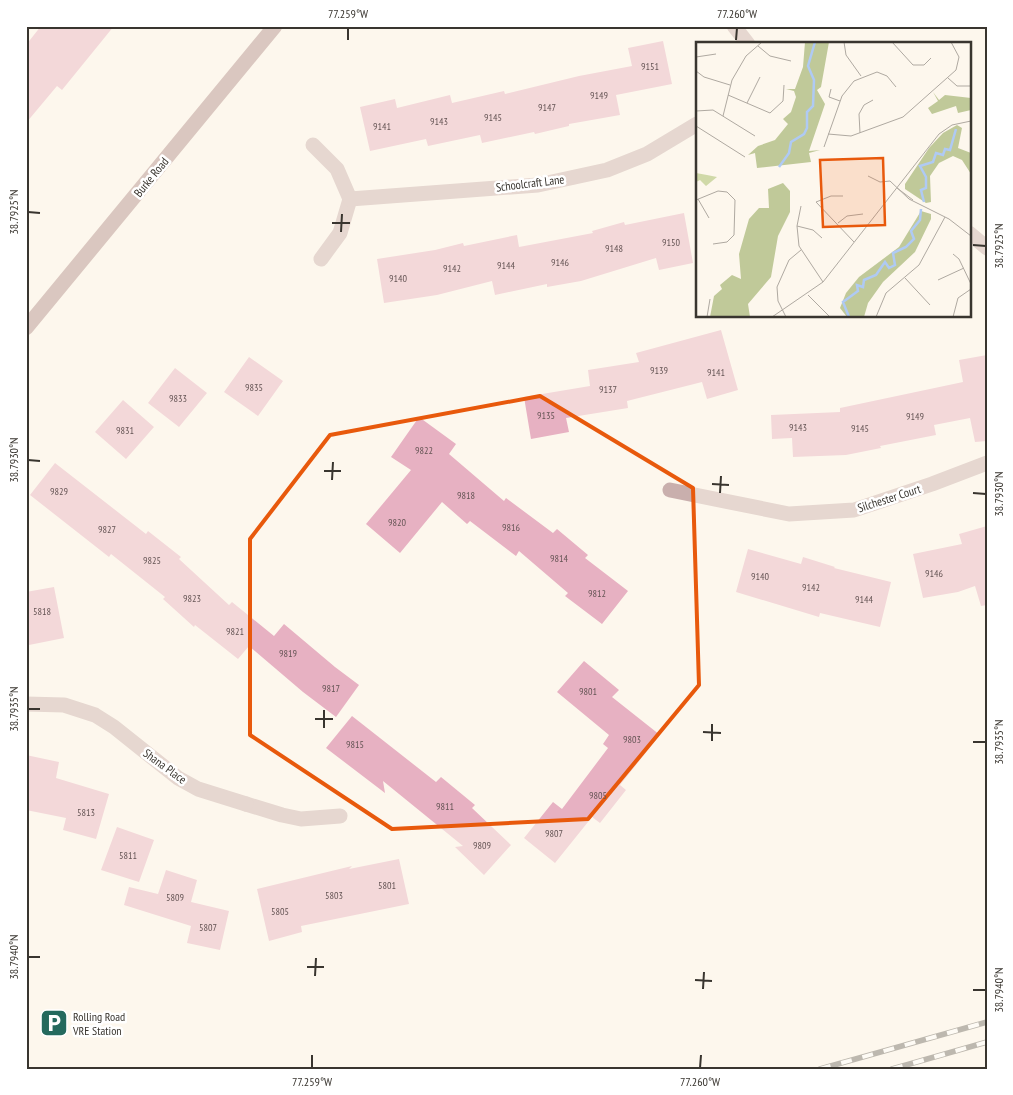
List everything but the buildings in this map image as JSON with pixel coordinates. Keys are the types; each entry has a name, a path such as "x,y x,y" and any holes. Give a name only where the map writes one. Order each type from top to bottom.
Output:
{"street":[{"name":"Burke Road","path":"26,328 275,26"},
{"path":"734,26 746,42"},
{"name":"Schoolcraft Lane","path":"350,199 538,185 606,170 647,154 696,125"},
{"path":"313,145 337,169 350,199 340,233 321,259"},
{"path":"970,235 987,248"},
{"name":"Silchester Court","path":"670,490 789,514 854,510 987,463"},
{"name":"Shana Place","path":"26,704 64,705 95,716 114,727 178,778 198,789 301,819 340,816"}],"highlighted area":[{"path":"540,396 693,488 699,685 588,819 392,829 250,735 250,539 330,435"}],"railway":[{"path":"820,1069 987,1022"},
{"path":"892,1069 987,1042"}],"place":[{"name":"Rolling Road VRE Station","path":"54,1023"}]}
